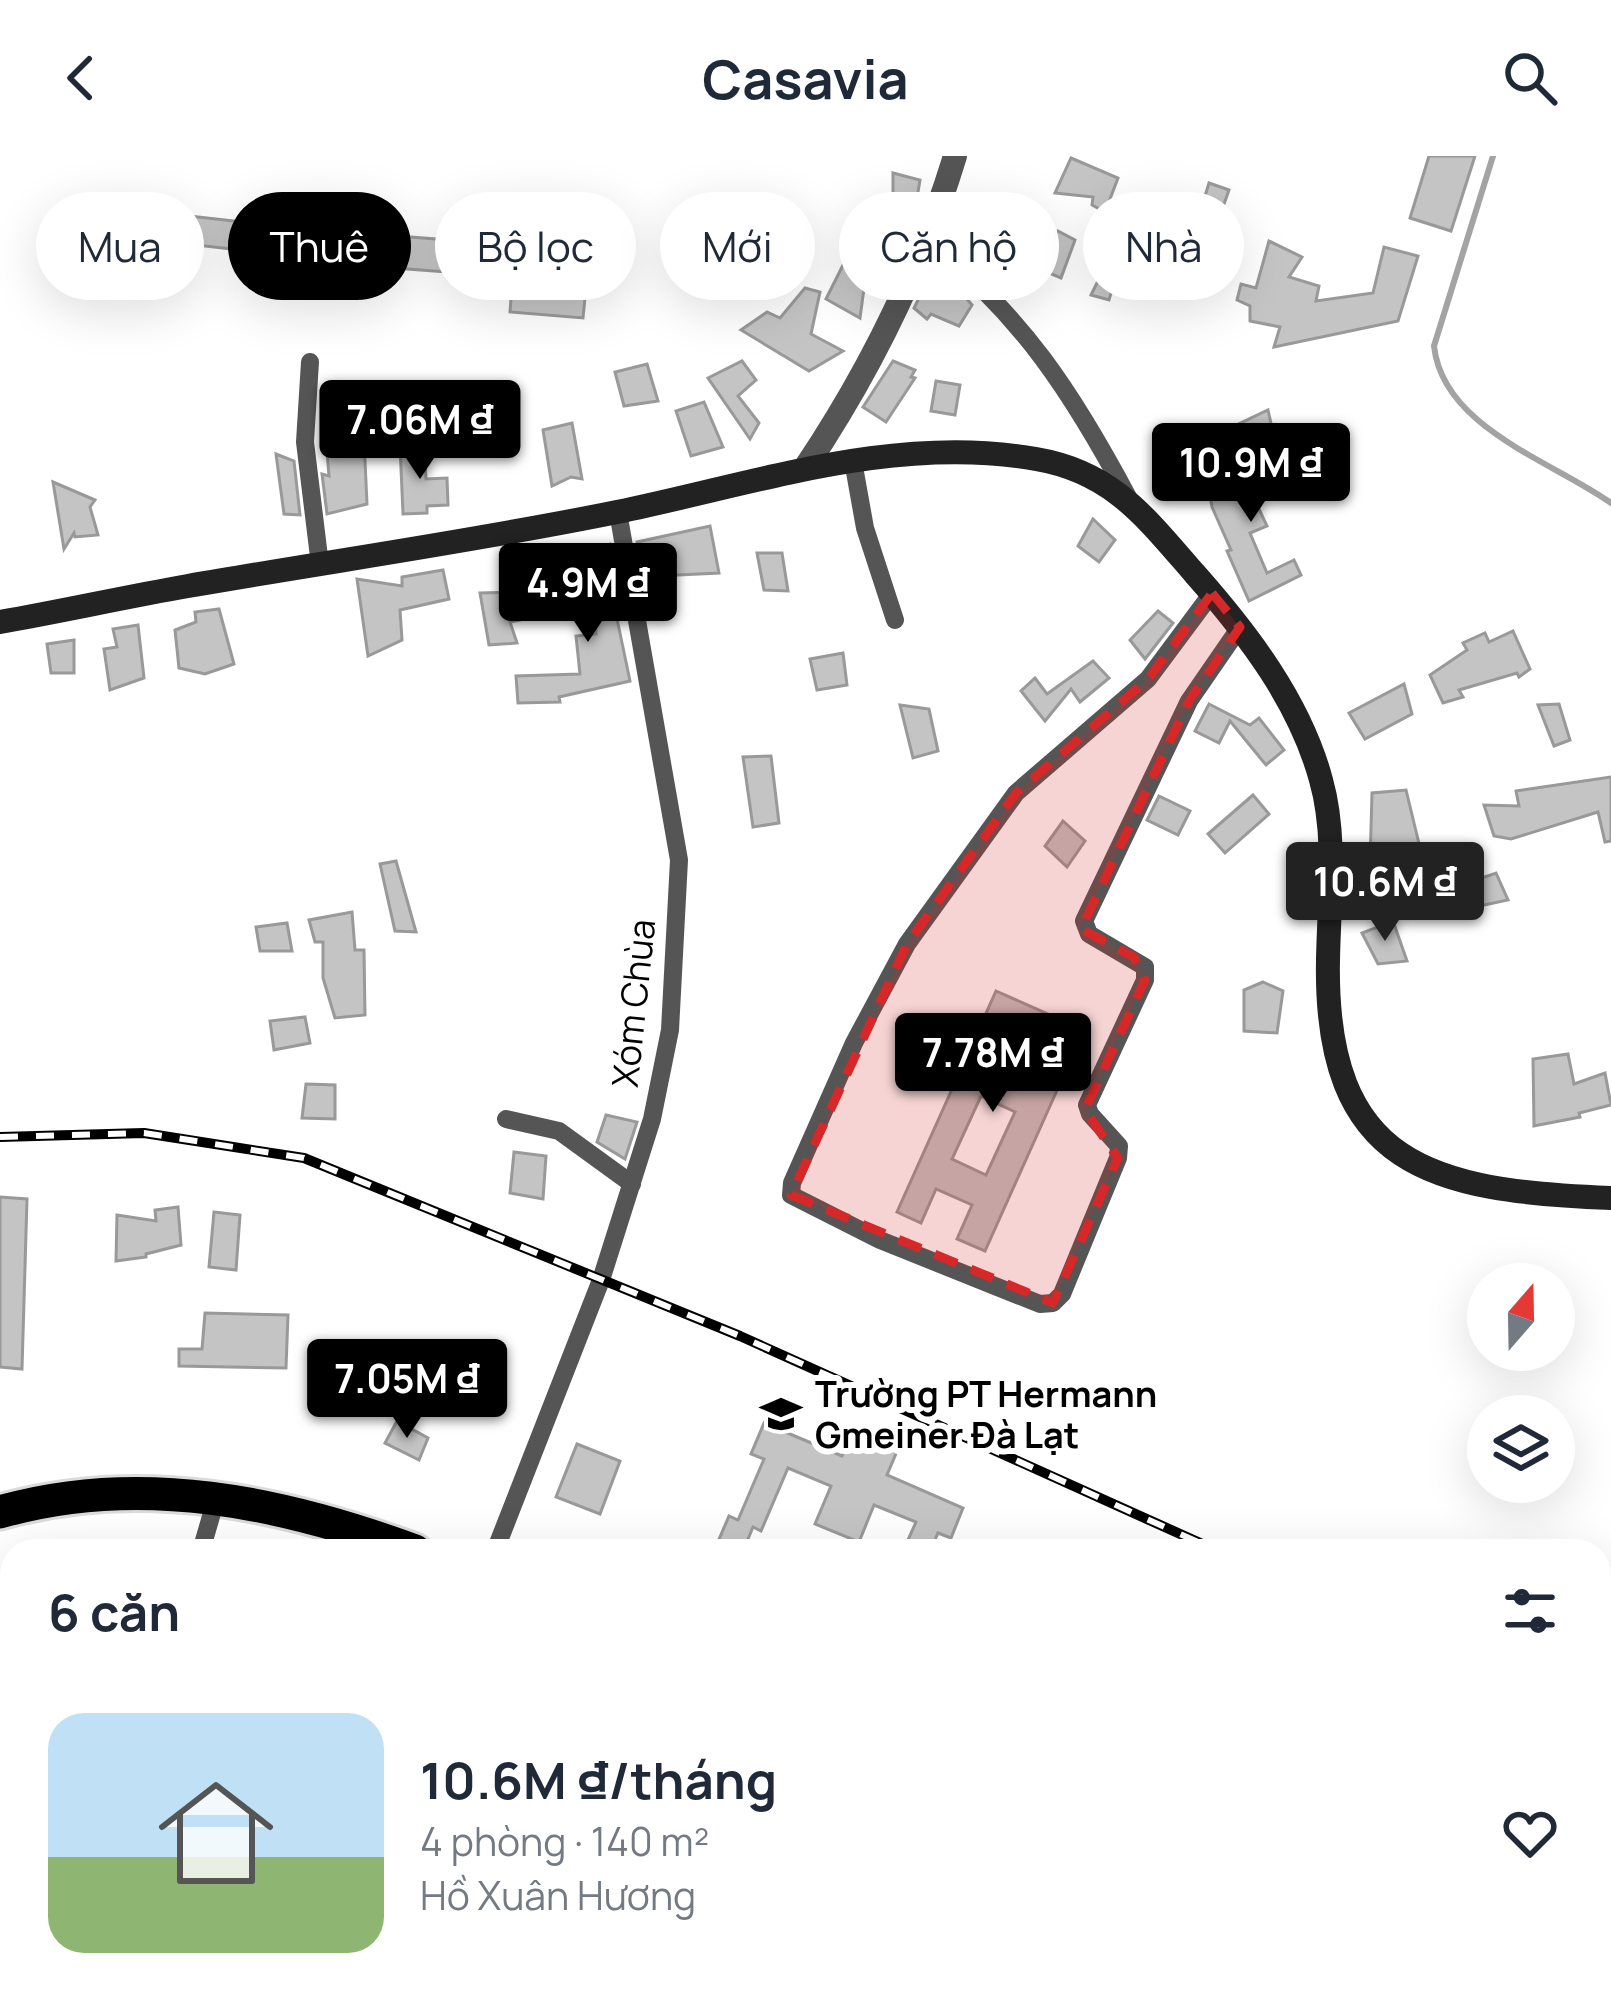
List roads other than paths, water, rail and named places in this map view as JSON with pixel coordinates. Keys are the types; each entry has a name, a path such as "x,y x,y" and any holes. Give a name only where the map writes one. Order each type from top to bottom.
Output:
{"highway":[{"path":"0,1512 96,1494 216,1499 274,1506 377,1539"}],"main road":[{"path":"0,622 617,512 805,468 893,455 982,453 1039,459 1085,473 1129,499 1240,627 1291,704 1323,785 1330,884 1330,1028 1340,1078 1359,1113 1405,1158 1432,1172 1484,1186 1611,1198"}],"street":[{"path":"943,192 955,156"},
{"path":"805,468 864,375 899,300"},
{"path":"995,300 1073,397 1129,499"},
{"path":"310,362 305,442 320,565"},
{"path":"853,461 866,528 895,620"},
{"name":"Xóm Chùa","path":"500,1539 590,1311 652,1119 670,1030 679,860 617,512"},
{"path":"1212,593 1148,679 1016,794 907,944 854,1043 792,1183 791,1195 880,1240 1040,1304 1053,1304 1062,1294 1118,1158 1119,1146 1087,1105 1145,980 1145,967 1089,934 1084,921 1189,700 1240,627"},
{"path":"506,1119 559,1131 632,1184"},
{"path":"204,1539 216,1499"}],"waterway":[{"path":"1493,156 1434,346 1442,375 1478,421 1611,503"}],"railway":[{"path":"0,1137 144,1133 304,1158 740,1336 1191,1539"}],"place":[{"name":"Trường PT Hermann Gmeiner Đà Lạt","path":"781,1414"}]}
